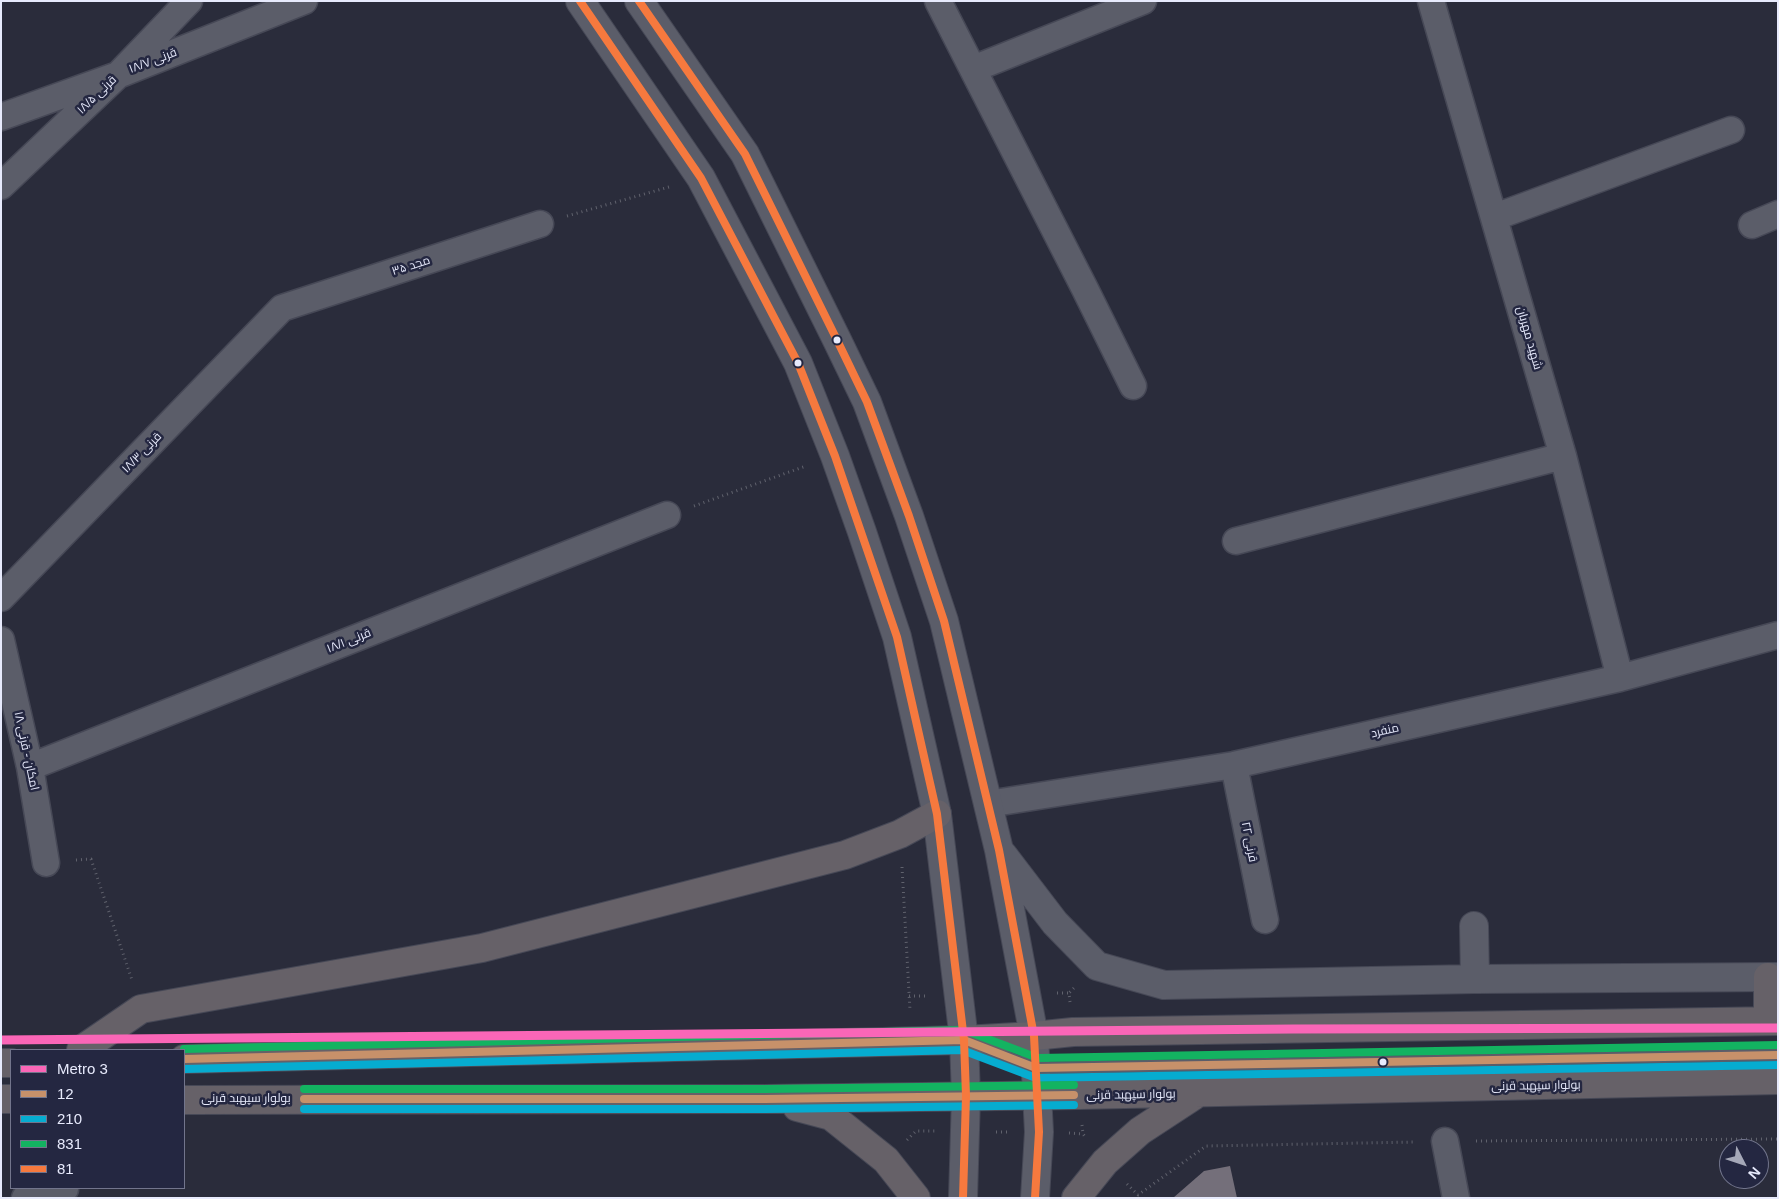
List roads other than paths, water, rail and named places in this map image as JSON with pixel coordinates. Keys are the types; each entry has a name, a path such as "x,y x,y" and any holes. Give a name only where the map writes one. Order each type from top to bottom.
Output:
{"main road":[{"path":"580,1 701,178 798,363 835,456 896,637 937,814 964,1040 966,1096 963,1198"},
{"path":"638,1 745,154 867,402 909,516 944,621 999,850 1034,1036 1039,1132 1035,1198"},
{"path":"82,1049 141,1009 482,948 845,855 900,834 937,814"},
{"path":"185,1059 964,1040 1083,1032 1773,1021 1773,977 1475,979 1164,985 1096,966 1055,923 999,850"},
{"path":"1474,926 1475,979"},
{"name":"بولوار سپهبد قرنی","path":"185,1100 764,1099 1198,1093 1778,1080"},
{"path":"1076,1198 1105,1162 1140,1131 1198,1093"},
{"path":"764,1099 831,1116 886,1160 916,1198"}],"street":[{"name":"قرنی ۱۸/۵","path":"1,186 118,75 189,1"},
{"name":"قرنی ۱۸/۷","path":"1,117 118,75 304,1"},
{"path":"938,1 1086,288 1133,386"},
{"path":"973,69 1143,1"},
{"name":"شهید مهربان","path":"1431,1 1563,456 1620,678"},
{"path":"1495,217 1731,130"},
{"path":"1752,225 1778,214"},
{"name":"مجد ۳۵","path":"282,308 540,224"},
{"name":"قرنی ۱۸/۳","path":"1,598 282,308"},
{"path":"1236,541 1563,456"},
{"name":"قرنی ۱۸/۱","path":"30,767 667,515"},
{"name":"منفرد","path":"988,804 1234,765 1620,678 1778,635"},
{"name":"امکان - قرنی ۱۸","path":"1,640 30,767 46,863"},
{"name":"قرنی ۲۲","path":"1234,765 1265,920"},
{"path":"1445,1141 1456,1198"},
{"path":"25,1198 42,1191 65,1192"}],"lane":[{"path":"964,1040 1036,1068 1778,1055"}],"metro line":[{"name":"3","path":"1,1040 1294,1029 1778,1028"}]}
